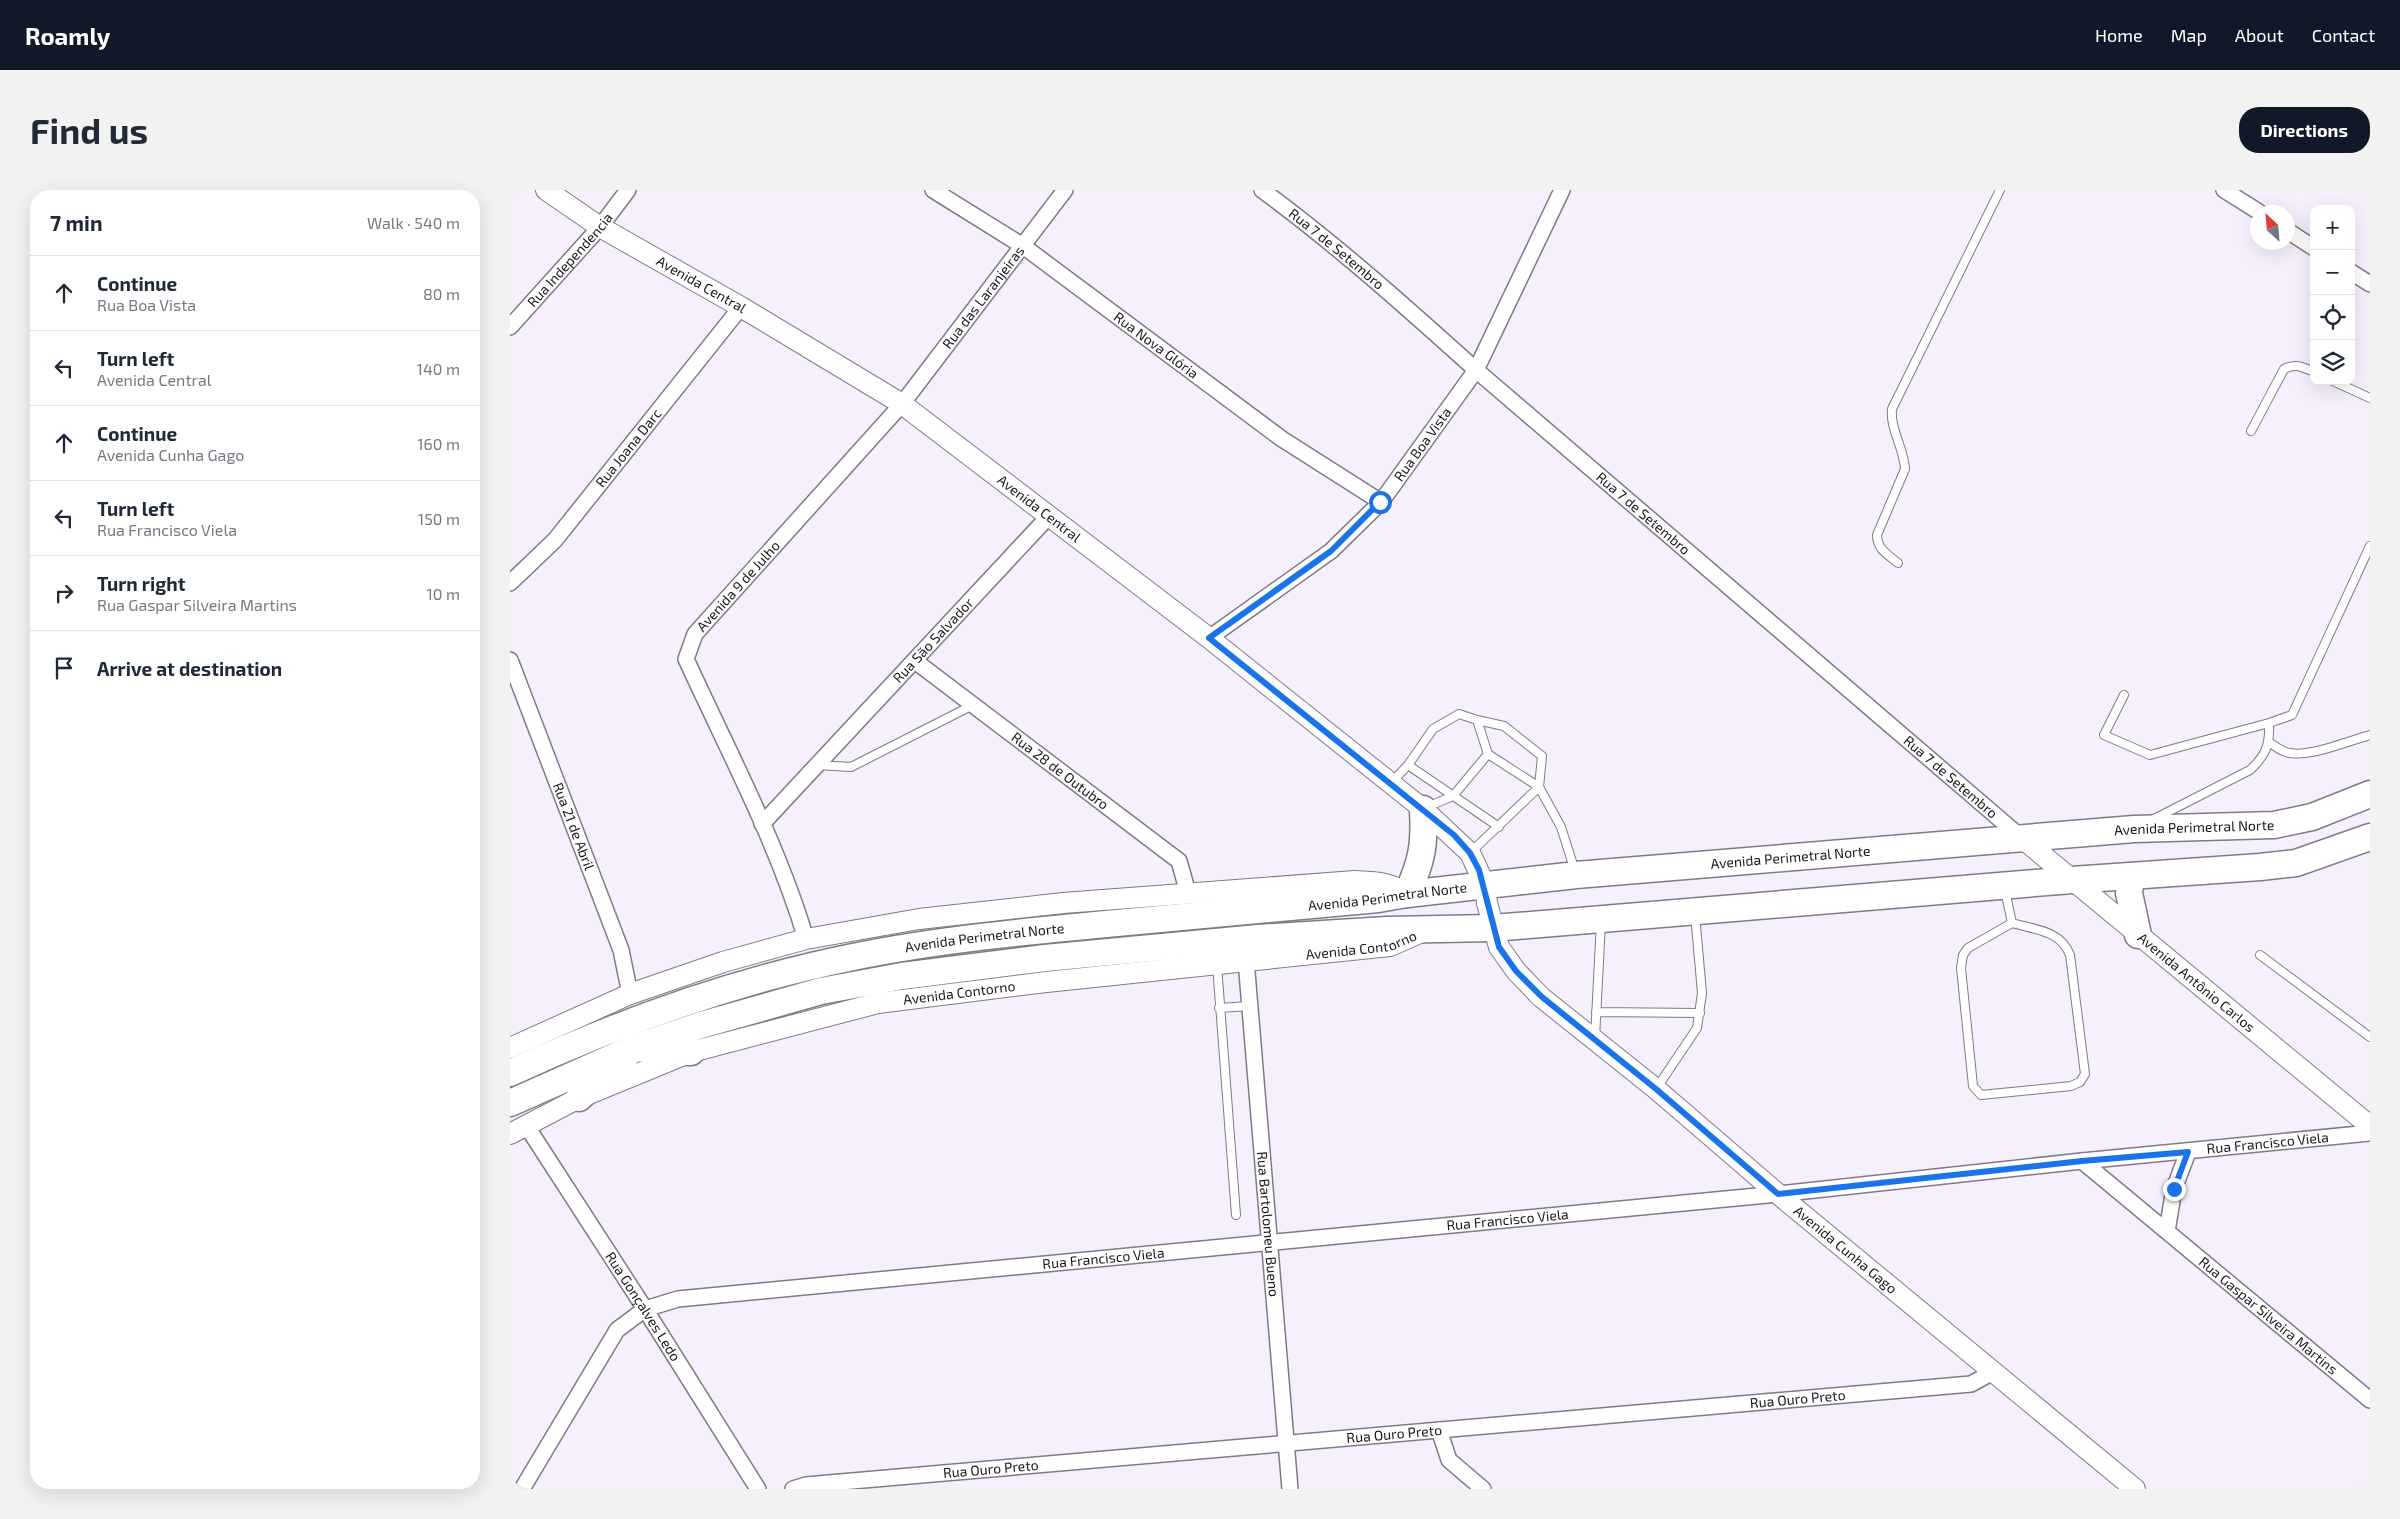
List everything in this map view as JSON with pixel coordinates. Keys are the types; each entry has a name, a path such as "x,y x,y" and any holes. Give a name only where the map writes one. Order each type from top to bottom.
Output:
{"highway":[{"name":"Avenida Perimetral Norte","path":"510,1073 567,1046 653,1012 758,980 853,957 959,939 1378,900 1407,894 1576,875 2134,829 2274,825 2312,817 2370,794"},
{"path":"1407,894 1421,857 1425,838 1423,808"},
{"name":"Avenida Perimetral Norte","path":"510,1103 634,1048 746,1011 821,991 902,976 1045,958 1258,938 1387,930 1493,928 2296,863 2370,837"},
{"path":"2131,876 2129,893 2138,935"},
{"path":"579,1098 634,1048 691,1052"}],"street":[{"name":"Avenida Central","path":"546,190 600,226 741,307 902,404 1209,638 1423,808 1470,853 1485,885"},
{"name":"Rua Independencia","path":"510,326 600,226 628,190"},
{"name":"Rua Nova Glória","path":"933,190 1023,246 1282,439 1380,502"},
{"name":"Rua das Laranjeiras","path":"902,404 1065,190"},
{"name":"Rua 7 de Setembro","path":"1262,190 1292,212 1395,297 1476,370 2023,839"},
{"name":"Rua Boa Vista","path":"1209,638 1331,551 1380,502 1476,370 1562,190"},
{"path":"2224,190 2250,206"},
{"path":"2295,236 2310,245"},
{"path":"2355,275 2370,284"},
{"name":"Rua Joana Darc","path":"510,583 555,540 741,307"},
{"name":"Avenida 9 de Julho","path":"806,939 796,905 762,824 686,659 695,634 902,404"},
{"name":"Rua São Salvador","path":"762,824 1049,516"},
{"name":"Rua 21 de Abril","path":"510,660 621,950 630,994"},
{"name":"Rua 28 de Outubro","path":"915,661 1179,861 1188,892"},
{"name":"Avenida Antônio Carlos","path":"2023,839 2370,1126"},
{"path":"510,1048 630,994 723,962 806,939 919,919 1063,903 1188,892 1355,881 1384,882 1397,887 1407,894"},
{"name":"Avenida Cunha Gago","path":"1485,885 1493,928 1499,947 1516,971 1542,997 1656,1089 1778,1194 2134,1489"},
{"name":"Avenida Contorno","path":"518,1130 579,1098 691,1052 878,1003 1217,963 1390,946 1427,930"},
{"name":"Rua Bartolomeu Bueno","path":"1246,960 1268,1243 1290,1489"},
{"name":"Rua Gonçalves Ledo","path":"518,1130 645,1309 758,1489"},
{"name":"Rua Francisco Viela","path":"645,1309 678,1299 1778,1194 2082,1161 2370,1134"},
{"path":"2167,1231 2174,1189 2188,1152"},
{"name":"Rua Gaspar Silveira Martins","path":"2082,1161 2370,1400"},
{"path":"522,1489 617,1330 645,1309"},
{"name":"Rua Ouro Preto","path":"793,1489 806,1484 1971,1384 1993,1372"},
{"path":"1439,1430 1449,1460 1483,1489"}],"lane":[{"path":"1898,563 1879,548 1877,541 1877,535 1905,469 1891,420 1892,409 2000,190"},
{"path":"2251,431 2284,369 2291,365 2310,370"},
{"path":"2342,385 2370,398"},
{"path":"2124,695 2104,735 2150,755 2292,715 2370,546"},
{"path":"817,765 851,767 973,705"},
{"path":"1391,783 1408,765 1433,729 1460,714 1504,726 1542,756 1540,787 1470,853"},
{"path":"1477,720 1488,754 1540,787 1561,827 1576,875"},
{"path":"2134,829 2250,770 2259,762 2270,742 2269,723"},
{"path":"2270,742 2292,754 2307,753 2370,735"},
{"path":"1423,808 1453,796 1488,754"},
{"path":"1408,765 1499,827"},
{"path":"2004,886 2012,922"},
{"path":"1656,1089 1697,1028 1702,993 1695,911"},
{"path":"1595,1040 1601,919"},
{"path":"2012,922 2058,936 2066,945 2070,955 2085,1074 2080,1082 2071,1086 1981,1095 1973,1086 1961,968 1963,955 1968,948 2012,922"},
{"path":"2260,955 2370,1037"},
{"path":"1217,963 1236,1215"},
{"path":"1219,1008 1249,1006"},
{"path":"1596,1012 1700,1013"}],"route":[{"path":"1380,502 1331,551 1209,638 1423,808 1454,835 1470,853 1479,870 1485,885 1487,904 1499,947 1516,971 1542,997 1656,1089 1778,1194 2082,1161 2188,1152 2174,1189"}]}
